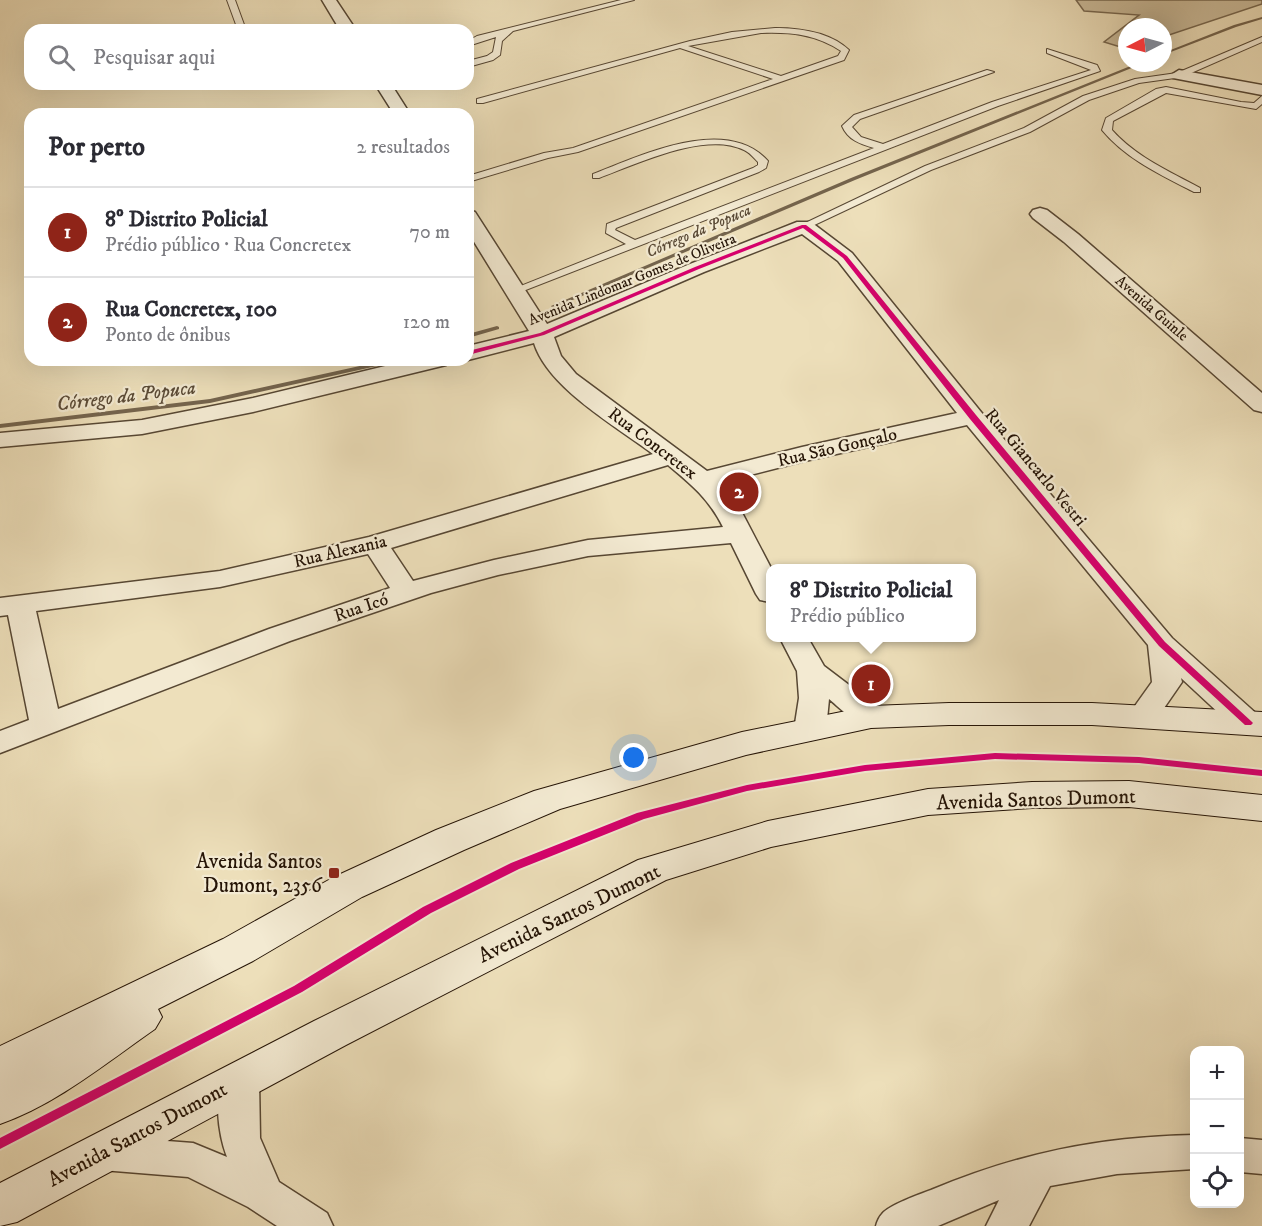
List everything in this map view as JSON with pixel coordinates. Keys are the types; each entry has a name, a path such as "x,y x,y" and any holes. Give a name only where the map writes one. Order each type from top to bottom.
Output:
{"main road":[{"path":"0,1067 238,950 348,887 450,840 547,800 742,744 871,717 1024,713 1255,724"},
{"name":"Avenida Santos Dumont","path":"0,1207 239,1080 652,870 768,834 928,802 1032,795 1129,794 1262,808"},
{"path":"0,1105 46,1081 238,950"}],"street":[{"path":"329,0 344,24"},
{"path":"1179,75 1262,90"},
{"path":"390,90 399,108"},
{"name":"Avenida Guinle","path":"1040,214 1081,246 1262,405"},
{"name":"Rua Concretex","path":"474,226 542,334 549,358 568,379 672,456 702,480 724,503 766,585"},
{"name":"Avenida Lindomar Gomes de Oliveira","path":"474,351 542,334 668,280 804,226"},
{"name":"Rua Giancarlo Vestri","path":"804,226 846,257 973,417 1162,644 1255,724"},
{"path":"0,441 142,427 253,405 413,366"},
{"name":"Rua São Gonçalo","path":"702,480 802,454 973,417"},
{"name":"Rua Alexania","path":"10,606 220,579 375,544 672,456"},
{"name":"Rua Icó","path":"0,744 266,640 406,592 569,551 738,534"},
{"path":"375,544 406,592"},
{"path":"10,606 46,726"},
{"path":"796,642 812,671 871,717"},
{"path":"1142,717 1167,682 1162,644"},
{"path":"810,730 814,699 812,671"},
{"path":"239,1080 240,1138 263,1194"},
{"path":"897,1226 980,1189 1037,1170 1107,1156 1190,1152"},
{"path":"102,1153 193,1160 263,1194 312,1226"},
{"path":"1244,1155 1262,1157"},
{"path":"1007,1226 1037,1170"}],"lane":[{"path":"231,0 240,24"},
{"path":"474,41 502,34 522,25 630,0"},
{"path":"474,177 547,155 575,150 783,79 842,58 845,50 835,42 800,32 776,30 738,34 608,64 480,101"},
{"path":"474,62 490,58 497,53 498,40 502,34"},
{"name":"Avenida Lindomar Gomes de Oliveira","path":"804,226 928,168 1027,130 1086,98 1138,81 1179,75 1262,39"},
{"path":"680,46 783,79"},
{"path":"514,291 995,104 1060,85 1096,71 1094,67 1050,51"},
{"path":"886,148 852,136 847,126 857,117 990,72"},
{"path":"1197,190 1153,166 1113,139 1107,130 1109,120 1162,90 1241,105 1256,106 1262,99"},
{"path":"596,176 682,146 710,141 731,143 752,151 763,161 763,166 756,170 611,226 610,231 615,235 636,245"}],"shaded area":[{"path":"1076,0 1262,0 1262,4 1172,34 1172,18 1135,18 1139,15 1084,11"},
{"path":"1118,31 1118,46 1104,42"}],"waterway":[{"path":"1172,50 1262,18"},
{"name":"Córrego da Popuca","path":"554,306 853,179 1120,72"},
{"name":"Córrego da Popuca","path":"474,334 497,328"},
{"name":"Córrego da Popuca","path":"0,426 210,401 368,366"}],"cycle path":[{"path":"474,351 542,334 697,268 804,226 845,257 973,417 1162,644 1248,723"},
{"path":"0,1144 298,989 427,910 515,866 641,816 747,788 865,768 995,756 1139,760 1262,773"}],"place":[{"name":"Rua Concretex, 100","path":"739,492"},
{"name":"8º Distrito Policial","path":"871,684"},
{"name":"Avenida Santos Dumont, 2356","path":"334,873"}]}
